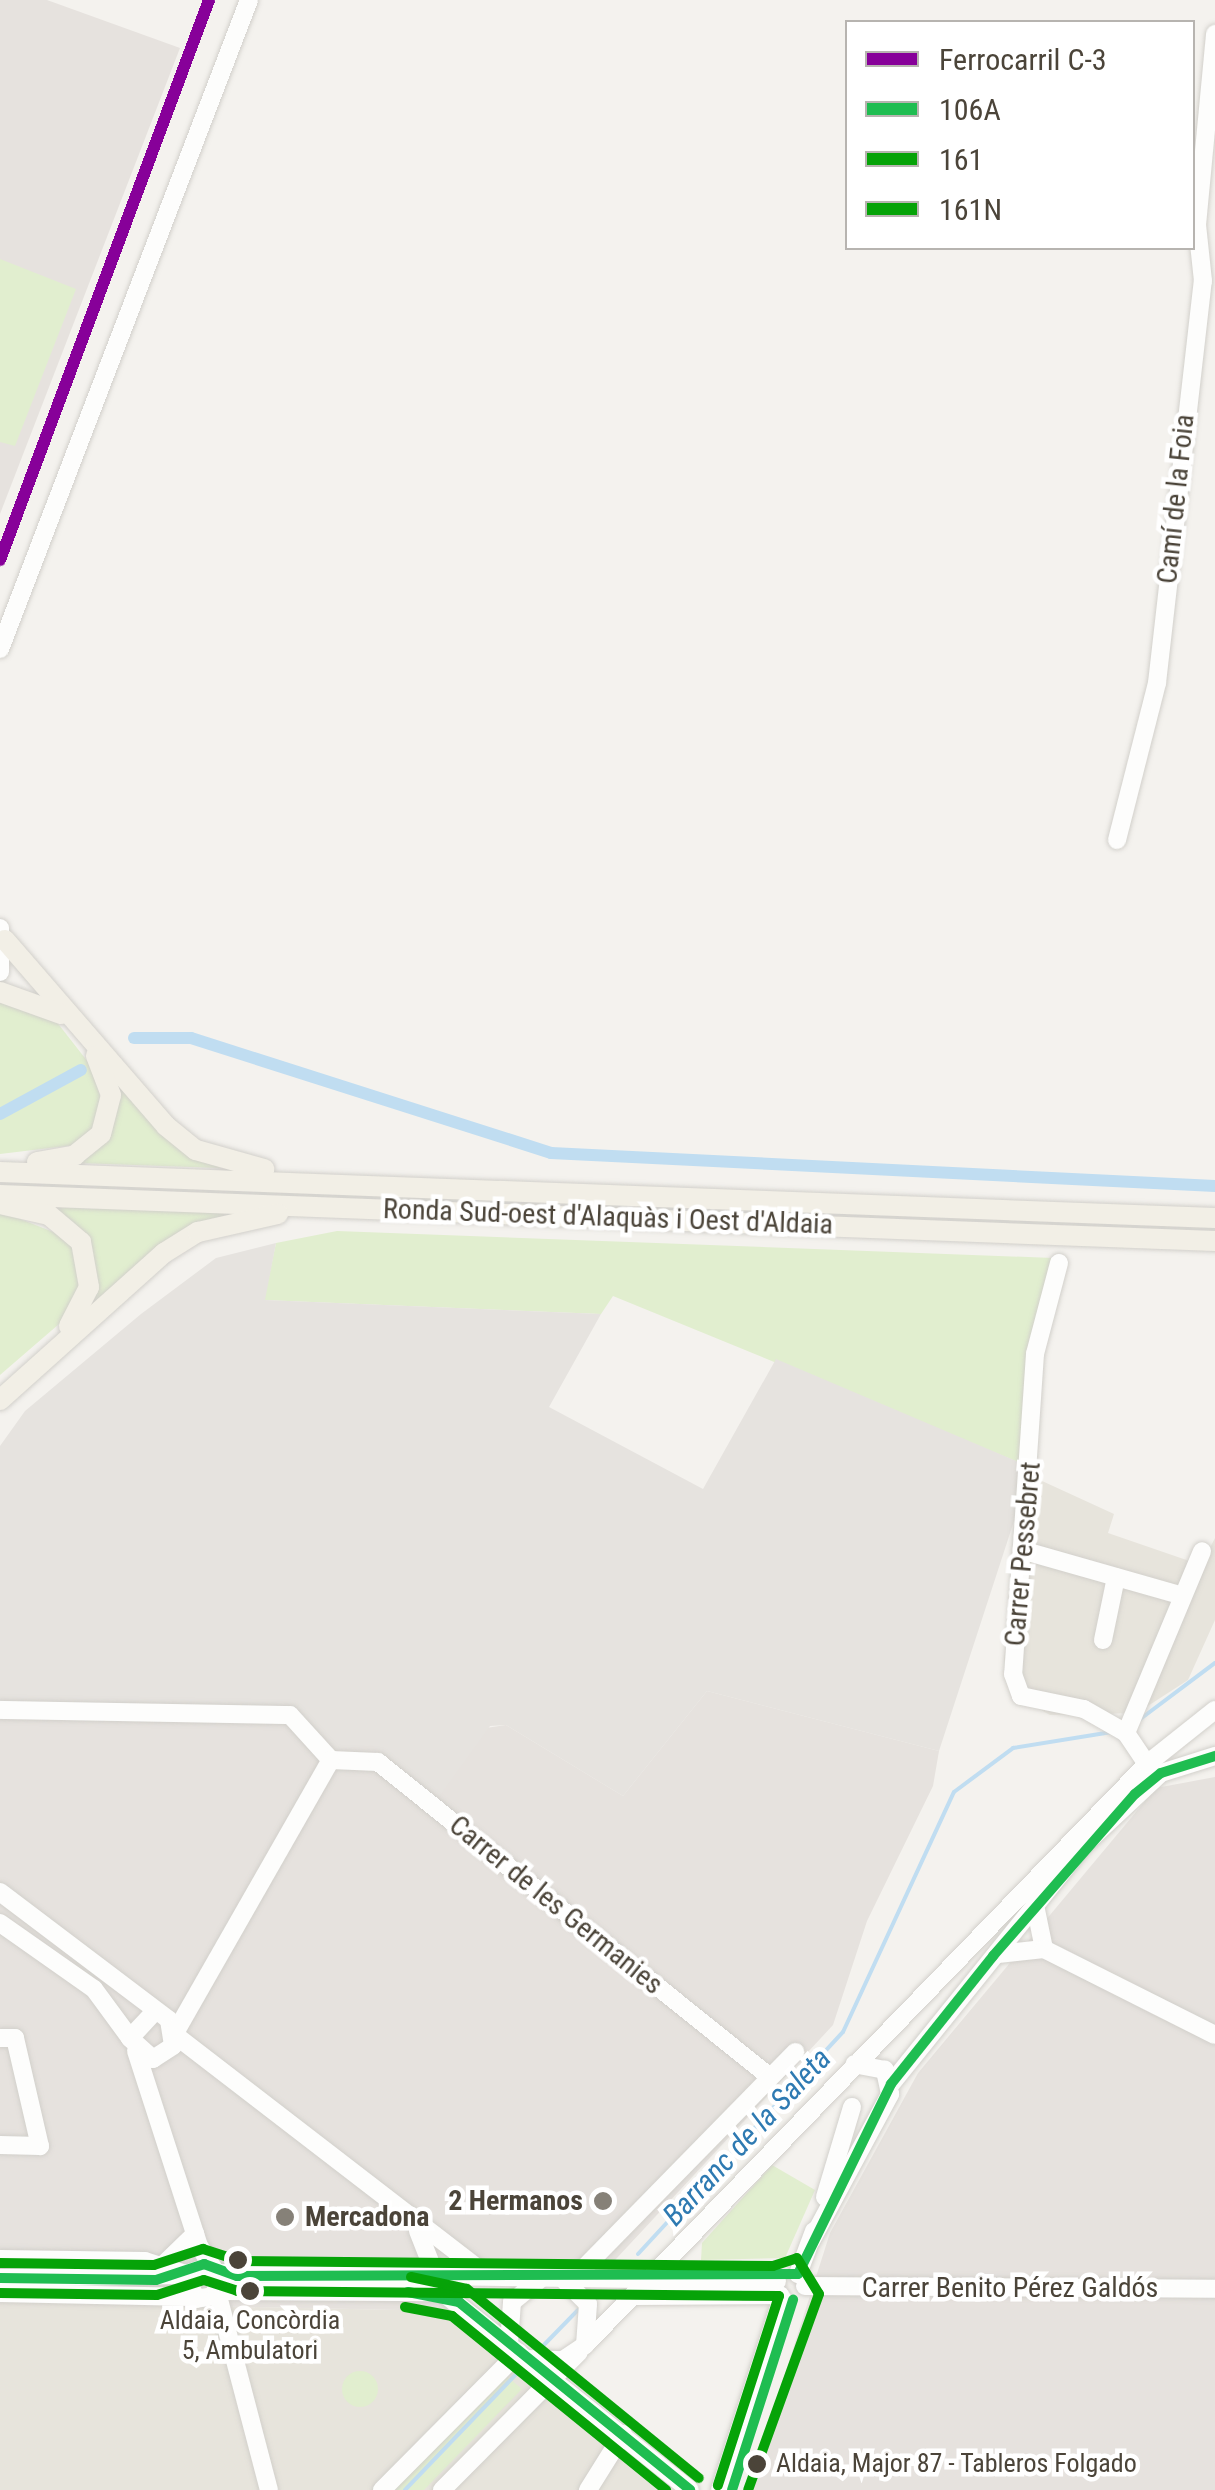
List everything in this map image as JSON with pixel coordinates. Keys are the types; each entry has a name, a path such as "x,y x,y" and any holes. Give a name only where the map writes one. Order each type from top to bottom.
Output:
{"main road":[{"path":"2,934 81,1032 196,1150 304,1182"},
{"path":"0,992 42,1002 81,1032 111,1095 101,1134 66,1159 0,1162"},
{"name":"Ronda Sud-oest d'Alaquàs i Oest d'Aldaia","path":"0,1172 1215,1218"},
{"name":"Ronda Sud-oest d'Alaquàs i Oest d'Aldaia","path":"0,1194 1215,1241"},
{"path":"0,1204 49,1215 84,1248 89,1286 61,1339"},
{"path":"0,1400 61,1339 198,1232 304,1205"},
{"path":"0,1387 20,1376"}],"street":[{"path":"0,648 248,0"},
{"name":"Camí de la Foia","path":"1117,840 1157,683 1203,281 1197,226 1215,34"},
{"path":"0,972 2,934"},
{"name":"Carrer Pessebret","path":"1058,1262 1035,1354 1025,1551 1013,1674 1020,1696 1084,1708 1126,1733 1147,1764"},
{"path":"1025,1551 1184,1596"},
{"path":"1126,1733 1202,1552"},
{"path":"1102,1640 1116,1577"},
{"path":"0,1710 290,1715 332,1760 196,2002 166,2034 148,2093"},
{"path":"720,2490 789,2289 888,2093 1035,1905 1135,1794 1161,1772 1215,1755 1198,1734 1210,1713"},
{"path":"654,2276 1147,1764 1210,1713"},
{"name":"Carrer de les Germanies","path":"332,1760 378,1762 770,2077"},
{"path":"0,1892 166,2034 205,2054 414,2226 494,2277"},
{"path":"1035,1905 1044,1949"},
{"path":"0,1923 94,1989 133,2044 195,2234 202,2283 222,2331 269,2490"},
{"path":"993,1956 1023,1944 1044,1949 1215,2035"},
{"path":"196,2002 205,2054"},
{"path":"133,2044 166,2034"},
{"path":"133,2044 166,2034"},
{"path":"0,2038 14,2038 40,2146 0,2145"},
{"path":"519,2351 512,2302 560,2278 620,2236 795,2052"},
{"path":"850,2069 878,2064 888,2093"},
{"path":"810,2241 849,2103 850,2069"},
{"path":"774,2149 828,2103 849,2103 888,2093"},
{"path":"407,2278 420,2256 414,2226"},
{"path":"414,2226 437,2285"},
{"path":"0,2278 160,2273 195,2234"},
{"path":"442,2490 460,2482 554,2381 633,2287 617,2254 620,2236"},
{"path":"679,2246 689,2278"},
{"path":"0,2259 160,2273 202,2283 437,2285"},
{"name":"Carrer Benito Pérez Galdós","path":"633,2287 654,2276 789,2289"},
{"name":"Carrer Benito Pérez Galdós","path":"437,2285 494,2277 560,2278 633,2287 1215,2289"},
{"path":"0,2293 407,2278 437,2285 690,2490"},
{"path":"560,2278 592,2313 582,2349"},
{"path":"732,2490 789,2289"},
{"path":"382,2490 519,2351 582,2349"},
{"path":"588,2490 623,2434"}],"shaded area":[{"path":"0,0 47,0 180,48 0,514"},
{"path":"276,1243 265,1300 601,1314 549,1407 703,1489 776,1359 1023,1464 1029,1475 939,1751 707,1691 623,1796 506,1725 490,1726 438,1798 372,1745 336,1749 293,1708 0,1701 0,1446 25,1411 141,1314 216,1258"},
{"path":"1029,1475 1114,1514 1108,1533 1201,1565 1215,1538 1215,1620 1188,1680 1137,1713 1050,1715 1014,1695 1004,1659"},
{"path":"707,1691 939,1751 933,1786 867,1921 833,2025 604,2272 448,2271 448,2311 0,2302 0,1701 293,1708 372,1745 506,1725 623,1796"},
{"path":"1215,1777 1215,2490 748,2490 830,2233 918,2073 1156,1788"},
{"path":"0,2302 448,2311 660,2490 0,2490"}],"green space":[{"path":"0,259 76,289 15,446 0,442"},
{"path":"0,998 56,1021 95,1071 103,1111 83,1144 0,1154"},
{"path":"113,1079 220,1166 219,1168 78,1163"},
{"path":"46,1207 227,1213 88,1313 92,1249 74,1223"},
{"path":"0,1211 71,1239 84,1272 66,1318 0,1375"},
{"path":"337,1231 1053,1258 1023,1464 613,1296 601,1314 264,1300 276,1243"},
{"path":"772,2165 815,2190 785,2258 701,2260 702,2243"},
{"path":"360,2371 373,2376 378,2389 373,2402 360,2407 347,2402 342,2389 347,2376"},
{"path":"504,2374 522,2389 424,2490 389,2490"}],"waterway":[{"path":"134,1038 191,1038 551,1153 1215,1186"},
{"path":"0,1114 81,1070"},
{"name":"Barranc de la Saleta","path":"1139,1720 1215,1663"},
{"name":"Barranc de la Saleta","path":"638,2254 843,2032 954,1792 1013,1748 1112,1732"},
{"name":"Barranc de la Saleta","path":"538,2351 578,2310"},
{"name":"Barranc de la Saleta","path":"405,2490 520,2370"}],"rail line":[{"name":"C-3","path":"0,560 209,0"}],"transit line":[{"name":"106A","path":"798,2274 891,2084 993,1956 1135,1794 1161,1773 1215,1756"},
{"name":"161N","path":"0,2263 154,2265 203,2249 240,2261 773,2266 797,2258 819,2294 748,2490"},
{"name":"106A","path":"0,2278 156,2280 204,2264 237,2276 798,2274"},
{"name":"161N","path":"411,2277 467,2289 699,2478"},
{"name":"161","path":"0,2293 157,2295 204,2280 237,2291 779,2296 718,2485"},
{"name":"106A","path":"408,2292 459,2302 690,2490"},
{"name":"106A","path":"732,2490 793,2300"},
{"name":"161","path":"405,2307 452,2316 666,2490"}],"place":[{"name":"2 Hermanos","path":"603,2201"},
{"name":"Mercadona","path":"285,2217"},
{"name":"Aldaia, Concòrdia 5, Ambulatori","path":"250,2291"},
{"name":"Aldaia, Major 87 - Tableros Folgado","path":"757,2464"}]}
